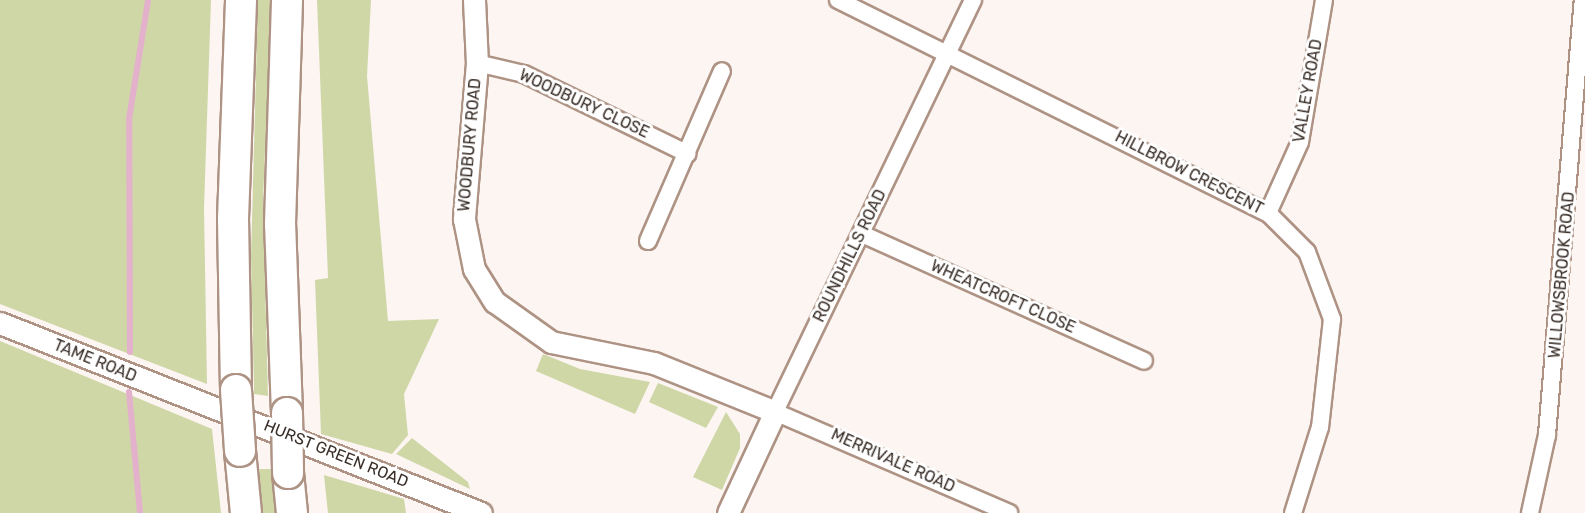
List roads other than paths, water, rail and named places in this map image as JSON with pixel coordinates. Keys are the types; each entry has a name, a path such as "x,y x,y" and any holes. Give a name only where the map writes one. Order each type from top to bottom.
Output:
{"highway":[{"path":"241,0 233,219 236,390 246,513"},
{"path":"287,0 280,224 288,473 292,513"}],"street":[{"name":"WOODBURY ROAD","path":"474,0 477,63 464,219 470,262 495,302 551,342 654,363 775,412"},
{"name":"HILLBROW CRESCENT","path":"838,0 1268,213 1307,252 1332,319 1320,427 1293,513"},
{"name":"ROUNDHILLS ROAD","path":"728,513 973,0"},
{"name":"VALLEY ROAD","path":"1268,213 1300,142 1324,0"},
{"name":"WILLOWSBROOK ROAD","path":"1530,513 1547,435 1583,0"},
{"name":"WOODBURY CLOSE","path":"477,63 524,74 688,154"},
{"path":"648,241 688,154 722,71"},
{"name":"WHEATCROFT CLOSE","path":"862,234 1144,361"},
{"name":"TAME ROAD","path":"0,323 191,398"},
{"name":"HURST GREEN ROAD","path":"191,398 481,513"},
{"name":"MERRIVALE ROAD","path":"775,412 1009,513"}],"waterway":[{"path":"130,352 129,119 148,0"},
{"path":"129,392 140,513"}]}
